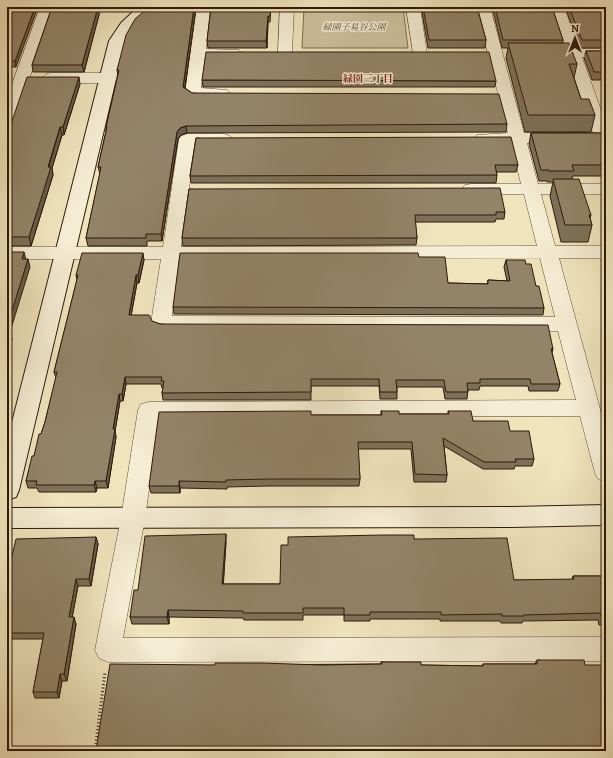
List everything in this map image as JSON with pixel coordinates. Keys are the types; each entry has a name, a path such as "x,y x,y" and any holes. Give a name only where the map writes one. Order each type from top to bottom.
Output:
{"street":[{"path":"7,120 14,78 47,7"},
{"path":"7,490 117,41 122,30 133,17 148,7"},
{"path":"204,7 194,93 233,93"},
{"path":"285,53 287,7"},
{"path":"413,7 420,53"},
{"path":"483,7 496,53 499,94 518,138 606,473"},
{"path":"471,138 604,138 557,7"},
{"path":"198,53 246,53"},
{"path":"269,53 301,53"},
{"path":"404,53 435,53"},
{"path":"534,53 606,53"},
{"path":"14,78 109,78"},
{"path":"243,139 187,139 188,190 171,252 161,323 567,324"},
{"path":"452,189 606,188"},
{"path":"7,253 606,252"},
{"path":"588,408 149,410 133,518 108,650 606,649"},
{"path":"7,518 512,517 606,515"}],"path":[{"path":"95,751 108,650"}],"green space":[{"name":"緑園子易谷公園","path":"304,7 403,7 408,48 302,48"}],"building":[{"path":"7,7 35,7 15,61 7,61"},
{"path":"52,7 98,7 82,65 32,65"},
{"path":"149,7 194,7 183,87 192,93 499,94 507,124 186,126 180,128 177,132 161,234 146,234 146,238 86,238 101,167 98,167 119,70 117,70 126,35 135,19"},
{"path":"211,7 271,7 270,16 268,16 266,41 207,41"},
{"path":"423,7 477,7 486,40 429,40"},
{"path":"495,7 552,7 563,40 503,40"},
{"path":"569,7 606,7 606,40 582,40"},
{"path":"508,43 569,43 577,64 569,64 581,99 589,99 595,115 528,115"},
{"path":"586,51 606,51 606,72 594,72"},
{"path":"206,52 489,52 496,81 202,80"},
{"path":"27,77 79,77 63,127 60,127 48,167 51,167 29,237 7,237 7,136"},
{"path":"531,133 606,133 606,165 572,165 574,171 541,170"},
{"path":"511,137 518,165 495,165 497,175 190,176 196,138"},
{"path":"553,179 579,179 591,215 589,215 592,225 565,225"},
{"path":"500,188 505,212 496,212 496,215 415,215 417,238 182,238 189,189"},
{"path":"7,252 24,252 22,259 28,259 7,327"},
{"path":"82,253 143,253 138,275 136,275 129,315 149,315 152,321 160,324 548,325 553,349 551,349 560,384 531,384 530,379 480,379 480,383 467,383 468,392 446,392 444,380 396,380 397,392 380,392 379,379 311,379 311,392 162,393 164,381 161,381 162,377 125,377 122,394 119,394 113,429 115,429 106,481 95,481 94,485 36,485 37,481 26,481 39,434 41,434 45,422 57,372 54,372"},
{"path":"180,253 418,253 419,257 445,257 448,283 488,284 488,280 510,281 506,260 525,260 526,264 531,264 536,286 539,286 544,308 173,307"},
{"path":"7,330 10,330 7,342"},
{"path":"311,411 311,415 382,415 381,411 399,411 399,414 449,414 448,411 471,411 473,421 508,421 510,431 529,431 534,459 515,459 516,462 484,462 443,438 447,475 415,474 412,442 358,442 360,479 269,479 226,480 226,482 179,481 179,486 149,486 159,412"},
{"path":"226,534 222,584 280,584 281,545 288,545 288,537 414,535 414,539 507,538 514,580 574,579 573,576 606,576 606,618 602,618 600,613 502,616 502,614 441,615 441,612 370,612 370,615 344,615 344,608 303,608 303,613 243,613 243,611 168,610 167,617 130,617 134,590 138,590 145,536"},
{"path":"96,537 89,579 76,579 69,617 74,617 64,674 60,674 57,692 33,692 44,633 7,633 7,577 16,539"},
{"path":"537,660 584,660 585,665 606,665 606,751 96,750 110,664 215,665 215,663 261,663 321,665 421,662 421,665 483,666 483,664 537,664"}],"district":[{"name":"緑園三丁目","path":"368,78"}]}
